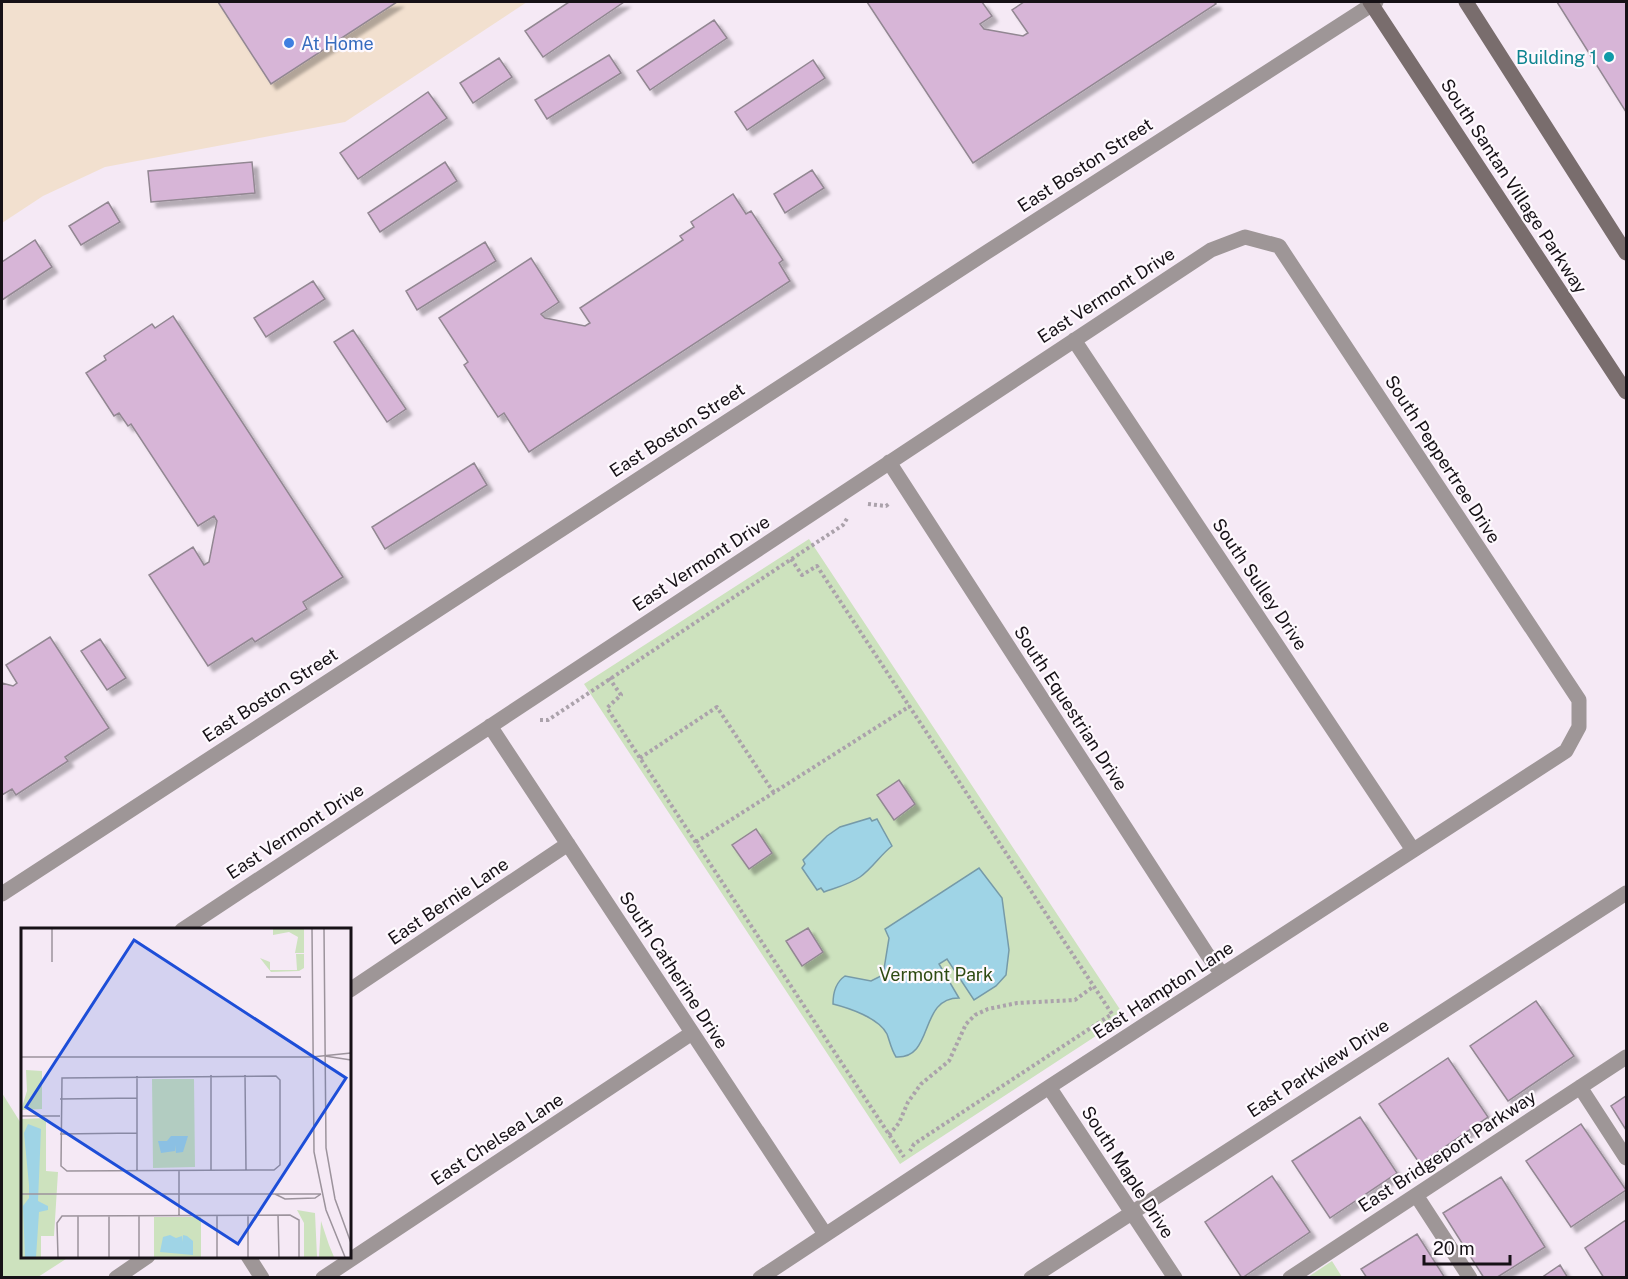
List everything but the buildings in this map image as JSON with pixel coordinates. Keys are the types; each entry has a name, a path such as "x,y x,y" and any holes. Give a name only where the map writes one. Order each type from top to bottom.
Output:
{"main road":[{"name":"South Santan Village Parkway","path":"1373,2 1626,392"},
{"path":"1466,2 1626,253"}],"street":[{"name":"East Boston Street","path":"2,894 1373,2"},
{"name":"East Vermont Drive","path":"185,928 1210,250 1245,237"},
{"name":"South Peppertree Drive","path":"1245,237 1279,246 1579,700 1579,727"},
{"name":"South Sulley Drive","path":"1074,340 1413,850"},
{"name":"South Equestrian Drive","path":"889,462 1222,974"},
{"name":"South Catherine Drive","path":"490,726 825,1234"},
{"name":"East Hampton Lane","path":"760,1278 1566,751 1579,727"},
{"name":"East Bernie Lane","path":"351,989 568,844"},
{"name":"East Parkview Drive","path":"1031,1278 1626,893"},
{"name":"East Chelsea Lane","path":"323,1278 692,1034"},
{"name":"East Bridgeport Parkway","path":"1290,1278 1626,1057"},
{"name":"South Maple Drive","path":"1049,1087 1174,1278"},
{"path":"1580,1088 1626,1158"},
{"path":"1416,1195 1470,1278"},
{"path":"116,1278 146,1258"},
{"path":"249,1258 262,1278"}],"path":[{"path":"864,504 886,506 907,490"},
{"path":"534,721 548,720 843,525 852,512"},
{"path":"609,678 621,695 607,708 905,1158 914,1144 1112,1014 818,566 802,576 791,559"},
{"path":"696,842 910,706"},
{"path":"640,758 717,707 774,793"},
{"path":"890,1135 921,1084 949,1061 966,1024 975,1015 988,1009 1017,1003 1075,1000 1094,986"}],"shaded area":[{"path":"2,2 527,2 345,122 105,167 43,196 2,223"}],"green space":[{"name":"Vermont Park","path":"809,539 1125,1017 900,1164 584,684"},
{"path":"2,1093 21,1123 21,1258 67,1258 38,1277 2,1277"},
{"path":"1332,1261 1342,1277 1308,1277"}],"water":[{"path":"870,818 872,821 877,819 892,846 869,870 856,879 824,892 821,888 817,890 802,868 805,864 803,860 827,836 840,827"},
{"path":"979,868 1002,898 1009,950 1006,975 996,986 974,1000 947,959 939,964 959,998 946,1001 937,1008 917,1049 908,1055 896,1057 883,1028 855,1011 833,1004 839,981 845,976 871,981 883,975 889,938 885,929"}],"place":[{"name":"At Home","path":"289,43"},
{"name":"Building 1","path":"1609,57"}]}
